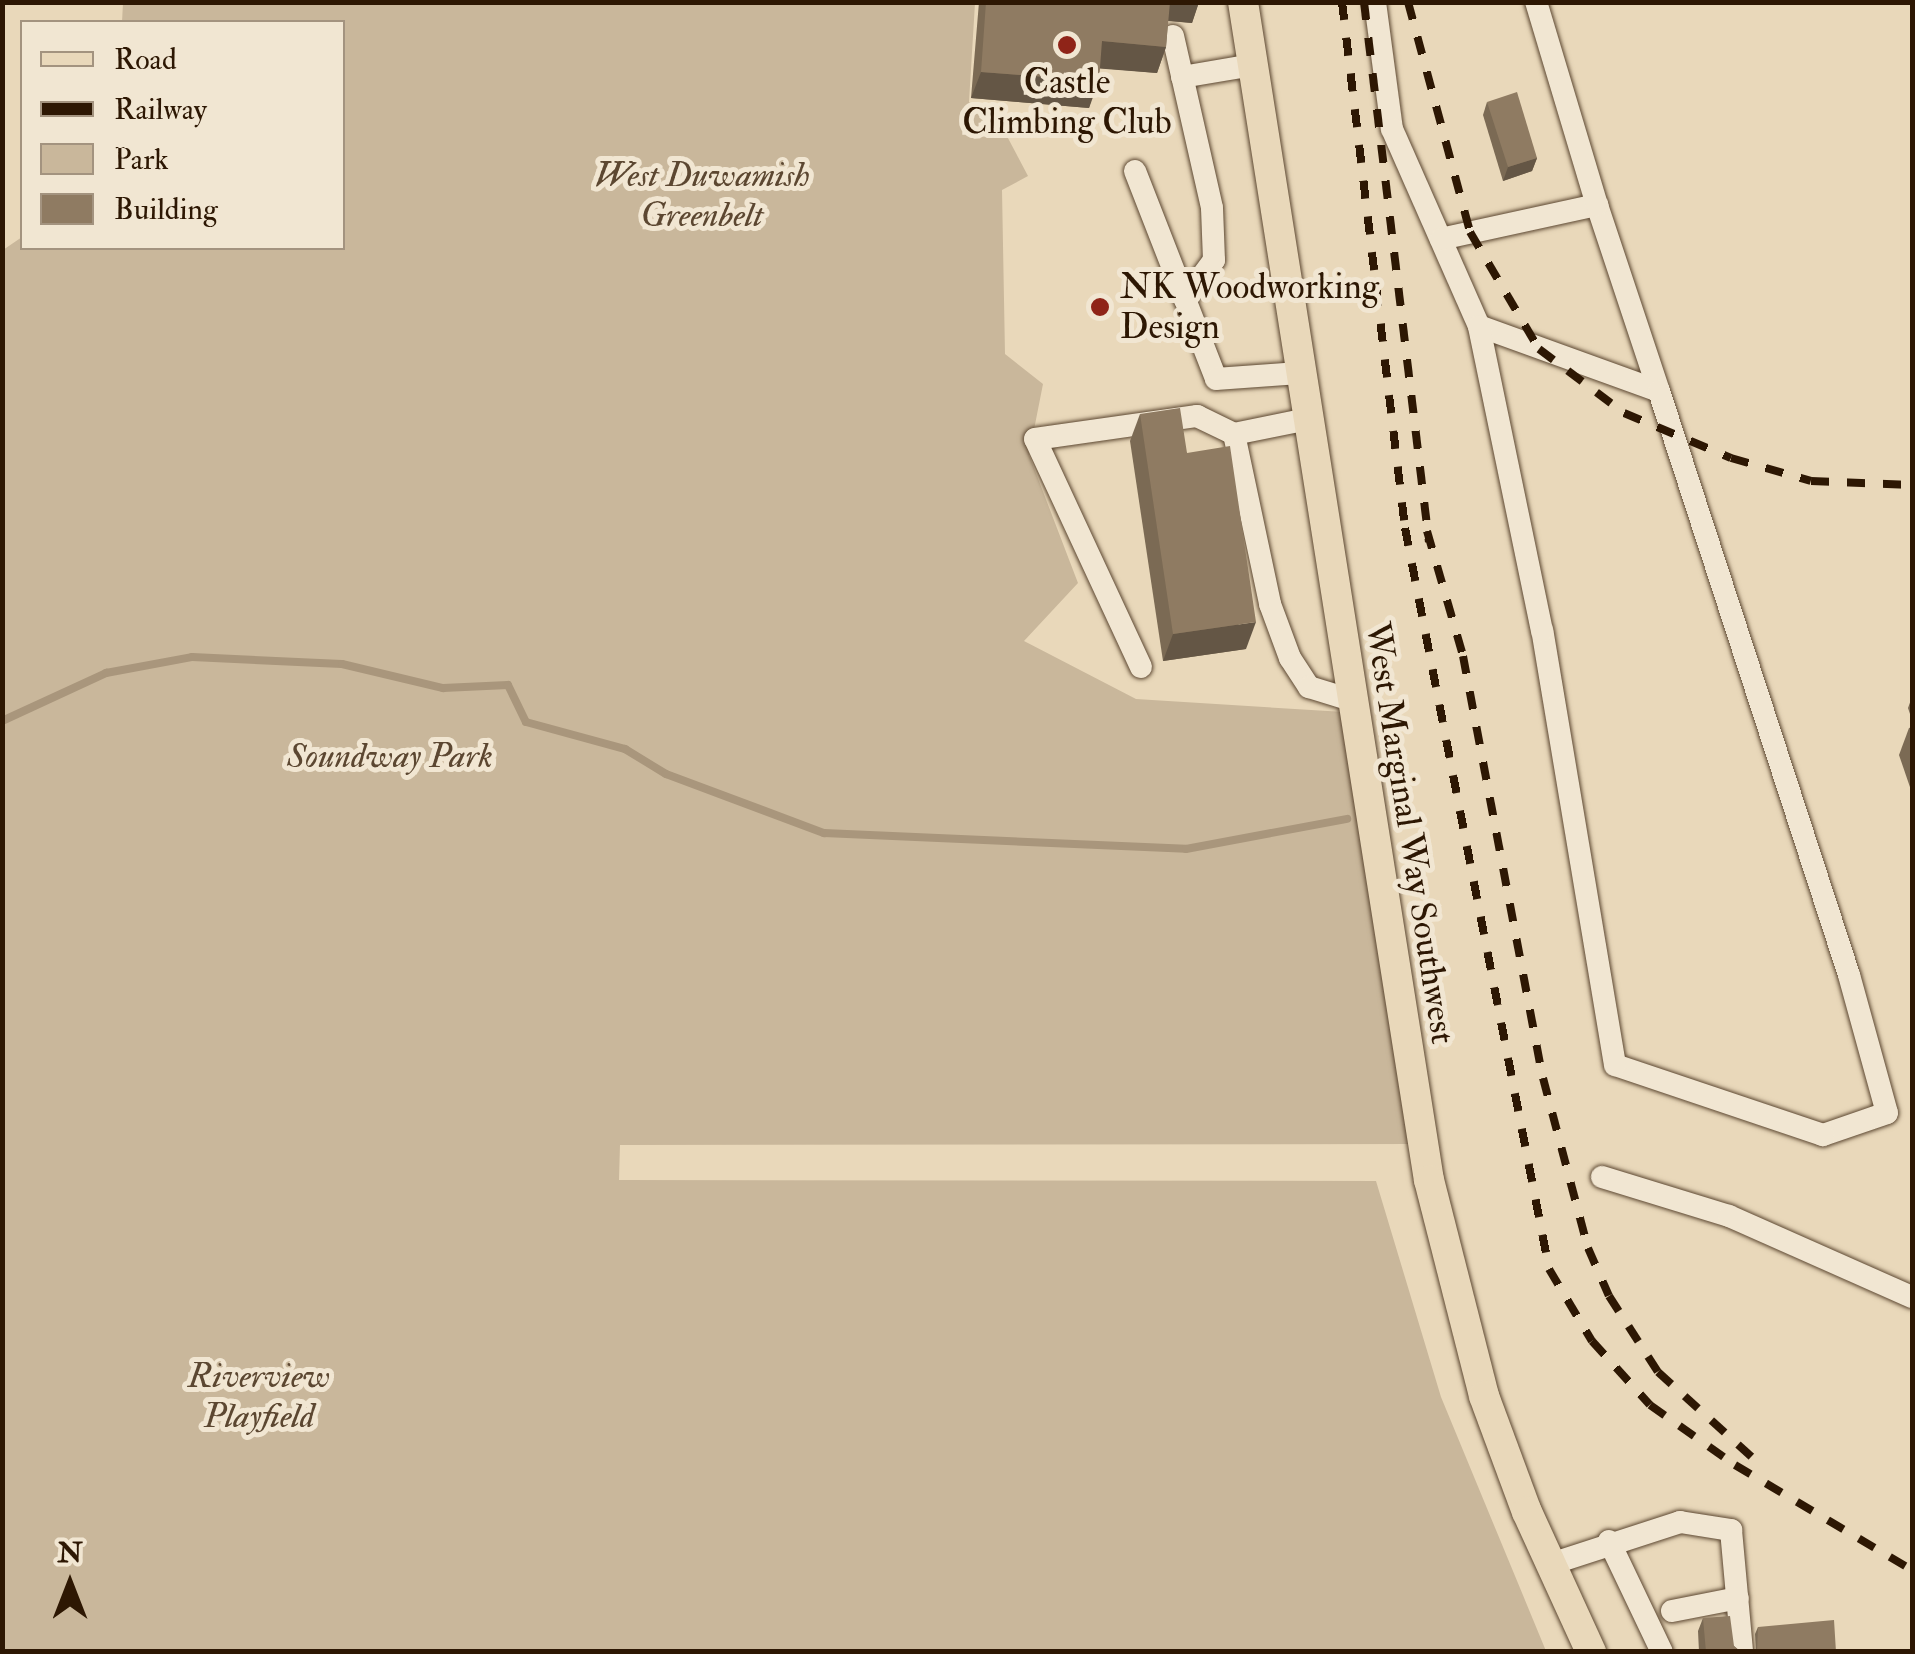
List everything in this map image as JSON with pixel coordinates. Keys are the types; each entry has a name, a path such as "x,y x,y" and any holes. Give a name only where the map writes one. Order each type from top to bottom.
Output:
{"main road":[{"name":"West Marginal Way Southwest","path":"1243,2 1351,700 1442,1234 1484,1396 1551,1564 1592,1652"}],"lane":[{"path":"1375,2 1392,129 1480,326 1542,631 1615,1066 1823,1135 1886,1113 1849,975 1597,205 1536,2"},
{"path":"1172,36 1212,208 1214,260 1185,299"},
{"path":"1182,77 1252,65"},
{"path":"1135,171 1216,380 1299,373"},
{"path":"1441,240 1597,205"},
{"path":"1480,326 1659,391"},
{"path":"1141,666 1035,439 1197,416 1234,434 1308,419"},
{"path":"1234,434 1270,604 1290,658 1309,687 1351,700"},
{"path":"1602,1177 1729,1216 1912,1298"},
{"path":"1551,1564 1609,1541 1680,1522 1731,1530 1742,1652"},
{"path":"1609,1541 1662,1652"},
{"path":"1672,1611 1738,1598"}],"green space":[{"path":"123,3 975,3 969,102 1000,123 1028,176 1002,190 1005,354 1043,384 1029,455 1078,583 1024,641 1136,699 1344,712 1413,1144 620,1145 619,1180 1376,1181 1441,1397 1546,1651 3,1652 3,250 20,238 20,250 345,250 345,20 122,20"}],"building":[{"name":"Castle Climbing Club","path":"986,2 1170,2 1166,47 1102,41 1099,81 981,72"},
{"path":"1517,92 1537,158 1508,167 1487,102"},
{"path":"1180,408 1187,453 1230,446 1256,622 1173,634 1140,414"},
{"path":"1730,1616 1734,1646 1741,1652 1706,1652 1703,1618"},
{"path":"1834,1620 1836,1652 1757,1652 1758,1627"}],"waterway":[{"path":"2,721 106,673 192,657 342,664 443,688 508,685 526,722 625,749 666,774 824,833 1186,849 1347,819"}],"railway":[{"path":"1342,2 1405,528 1549,1269 1592,1341 1650,1405 1735,1465 1912,1570"},
{"path":"1364,2 1429,542"},
{"path":"1408,2 1470,232 1539,349 1624,413 1731,458 1811,481 1912,485"},
{"path":"1427,531 1463,656 1543,1078 1588,1248 1609,1296 1658,1372 1765,1469"}],"place":[{"name":"Castle Climbing Club","path":"1067,45"},
{"name":"NK Woodworking Design","path":"1100,307"}],"park label":[{"name":"West Duwamish Greenbelt","path":"702,195"},
{"name":"Soundway Park","path":"390,756"},
{"name":"Riverview Playfield","path":"259,1396"}]}
